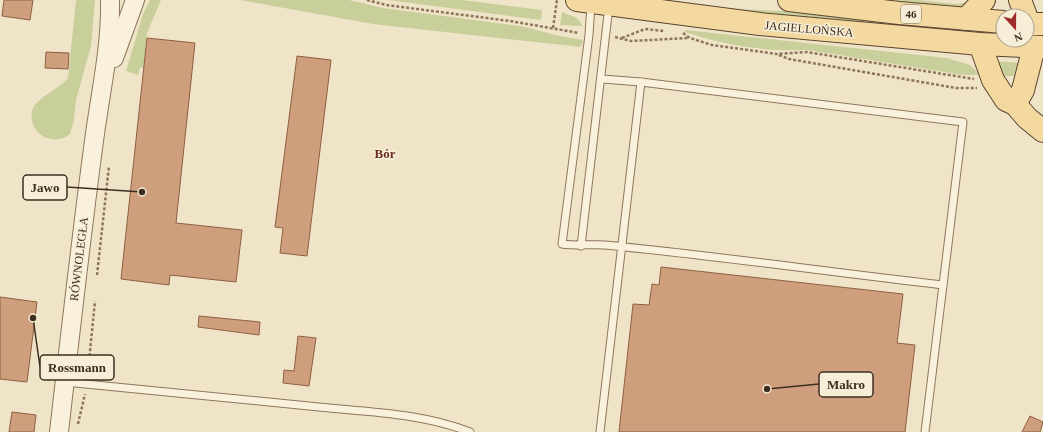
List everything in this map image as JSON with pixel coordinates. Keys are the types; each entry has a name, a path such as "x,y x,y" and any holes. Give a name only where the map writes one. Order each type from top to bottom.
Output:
{"main road":[{"name":"JAGIELLOŃSKA","path":"789,0 995,21"},
{"path":"966,19 984,0"},
{"name":"JAGIELLOŃSKA","path":"596,1 760,24 980,44 1039,47"},
{"path":"980,44 993,80 1006,100 1015,104 1027,118 1043,131"},
{"path":"1015,104 1023,90 1039,47"}],"street":[{"name":"RÓWNOLEGŁA","path":"59,432 94,139 109,42 110,0"},
{"name":"RÓWNOLEGŁA","path":"103,87 135,0"}],"lane":[{"path":"581,246 602,79 596,1"},
{"path":"596,1 589,35 562,244 622,247 943,285"},
{"path":"602,79 641,82 963,122 925,432"},
{"path":"600,432 641,82"},
{"path":"65,382 333,409 392,412 449,424 470,432"}],"path":[{"path":"367,0 386,5 553,28 583,34"},
{"path":"553,28 557,0"},
{"path":"668,32 645,29 622,38 631,41 684,40 690,38"},
{"path":"676,33 684,34 690,38 712,45 777,54 807,52 965,79 977,79"},
{"path":"777,54 789,59 956,88 984,89"},
{"path":"97,275 109,161"},
{"path":"88,371 95,301"},
{"path":"77,425 85,394"}],"green space":[{"path":"76,0 95,0 91,46 76,100 74,120 70,134 63,138 49,139 38,132 34,126 32,111 38,102 68,78"},
{"path":"150,0 161,0 147,33 144,68 140,67 138,75 126,71 143,14"},
{"path":"240,0 349,0 383,8 526,27 555,35 583,40 581,47 373,24"},
{"path":"388,0 462,0 542,10 541,20"},
{"path":"638,0 669,0 735,9 807,12 995,28 995,37 906,31"},
{"path":"855,0 918,0 956,4 970,2 962,8"},
{"path":"562,12 577,18 583,26 560,25"},
{"path":"685,30 947,58 970,65 981,75 963,75 808,50 777,50 745,47 700,37 685,32"},
{"path":"991,61 1024,63 1018,76 997,76"}],"building":[{"path":"4,0 33,0 30,20 2,16"},
{"path":"147,38 195,43 176,223 242,230 236,282 170,275 169,285 121,279"},
{"path":"46,52 69,53 68,69 45,68"},
{"path":"297,56 331,60 307,256 280,253 283,228 275,227"},
{"path":"661,267 903,294 897,343 915,345 905,432 619,432 633,304 649,305 652,284 659,285"},
{"path":"0,297 37,302 27,382 0,379"},
{"path":"199,316 260,322 259,335 198,327"},
{"path":"298,336 316,338 309,386 283,383 284,370 294,371"},
{"path":"12,412 36,415 34,432 9,432"},
{"path":"1030,416 1043,422 1040,432 1022,432"}],"place":[{"name":"Jawo","path":"142,192"},
{"name":"Rossmann","path":"33,318"},
{"name":"Makro","path":"767,389"}],"district":[{"name":"Bór","path":"385,153"}]}
